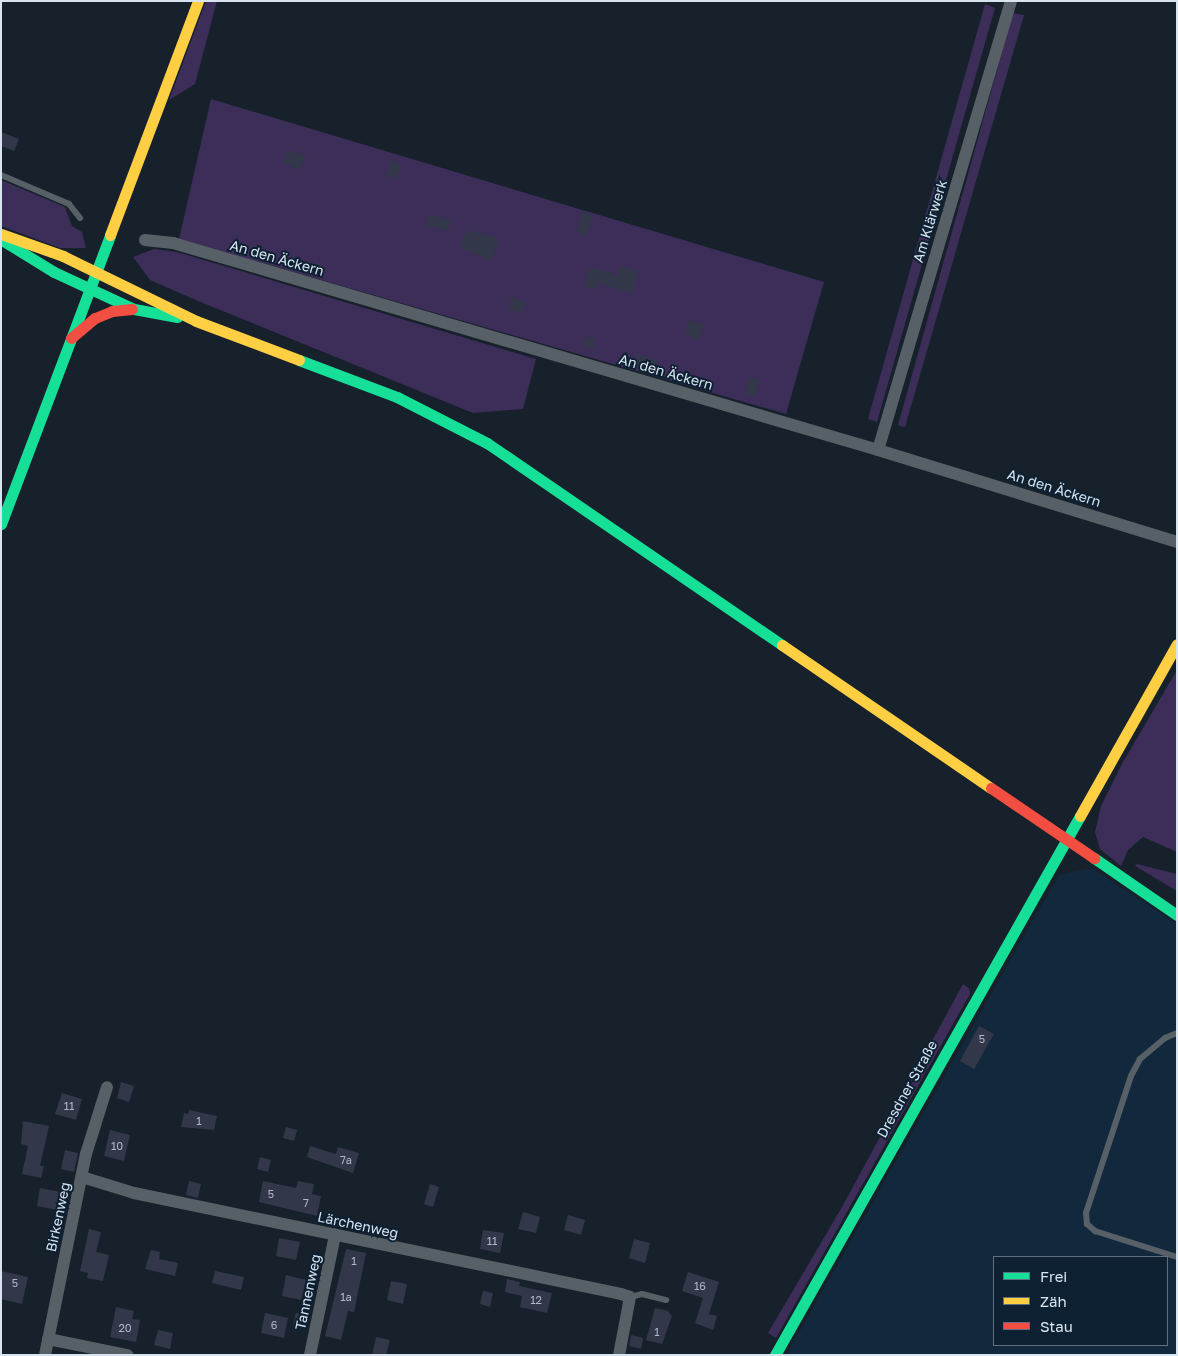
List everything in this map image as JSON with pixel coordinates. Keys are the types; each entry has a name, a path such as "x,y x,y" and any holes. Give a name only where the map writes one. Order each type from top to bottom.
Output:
{"main road":[{"path":"1,524 198,1"},
{"path":"1,234 96,271 196,321 390,394 487,443 1177,915"},
{"path":"1,240 54,272 134,309 196,321"},
{"path":"71,338 95,318 112,311 134,309"},
{"name":"Dresdner Straße","path":"775,1355 1177,644"}],"street":[{"name":"Am Klärwerk","path":"878,450 1011,1"},
{"name":"An den Äckern","path":"145,240 173,244 878,450 1177,542"},
{"name":"Birkenweg","path":"45,1355 82,1177 107,1086"},
{"name":"Lärchenweg","path":"82,1177 134,1193 630,1297"},
{"name":"Tannenweg","path":"310,1355 335,1235"},
{"path":"619,1355 630,1297"},
{"path":"48,1339 128,1355"}],"lane":[{"path":"1,175 69,204 80,218"},
{"path":"1177,1032 1165,1038 1140,1059 1132,1076 1086,1213 1086,1224 1095,1231 1177,1257"},
{"path":"630,1297 642,1294 666,1300"}],"shaded area":[{"path":"206,1 217,1 195,84 169,100"},
{"path":"985,4 995,8 877,422 868,419"},
{"path":"1013,13 1024,15 905,427 898,425"},
{"path":"211,99 824,282 786,414 179,239"},
{"path":"1,180 65,207 72,226 82,232 86,248 60,248 1,226"},
{"path":"154,249 177,252 536,359 523,409 473,413 198,301 150,280 133,257"},
{"path":"1177,670 1177,852 1143,837 1128,850 1121,866 1100,849 1095,832 1101,806 1123,762"},
{"path":"1137,864 1177,874 1177,891 1135,866"},
{"path":"1091,868 1177,924 1177,1355 786,1355 1059,875"},
{"path":"963,984 969,988 970,994 776,1338 768,1333 842,1207"}],"building":[{"path":"1,132 19,139 14,151 1,146"},
{"path":"288,150 305,156 301,169 283,163"},
{"path":"392,161 402,165 396,179 386,175"},
{"path":"582,212 593,216 586,236 576,232"},
{"path":"430,214 451,221 448,231 426,225"},
{"path":"467,230 499,238 492,261 460,248"},
{"path":"620,266 638,271 632,293 598,283 596,289 584,286 590,267 618,275"},
{"path":"512,297 526,302 522,313 508,309"},
{"path":"690,320 704,325 699,340 685,335"},
{"path":"586,336 596,340 593,349 583,346"},
{"path":"638,354 658,361 654,371 635,365"},
{"path":"749,377 760,381 755,397 744,394"},
{"path":"979,1026 994,1034 974,1069 960,1061"},
{"path":"121,1082 134,1086 129,1102 117,1098"},
{"path":"62,1093 82,1099 76,1120 55,1114"},
{"path":"189,1110 217,1116 214,1130 181,1127 184,1113 188,1114"},
{"path":"23,1121 49,1126 40,1166 44,1166 41,1178 22,1174 28,1146 21,1144"},
{"path":"286,1127 297,1130 294,1141 283,1138"},
{"path":"110,1130 130,1135 124,1161 104,1156"},
{"path":"310,1146 336,1154 338,1147 359,1153 353,1173 307,1157"},
{"path":"65,1150 78,1153 74,1172 61,1169"},
{"path":"260,1157 271,1160 268,1172 257,1169"},
{"path":"189,1181 201,1184 198,1198 186,1195"},
{"path":"263,1181 296,1188 298,1181 314,1184 312,1194 321,1196 317,1216 259,1202"},
{"path":"430,1184 439,1187 433,1207 424,1204"},
{"path":"40,1188 61,1192 57,1210 37,1206"},
{"path":"523,1212 540,1217 536,1233 518,1229"},
{"path":"568,1215 585,1220 581,1235 564,1230"},
{"path":"89,1229 101,1232 96,1252 109,1255 103,1281 87,1278 88,1273 80,1271"},
{"path":"483,1230 504,1233 500,1253 480,1249"},
{"path":"279,1238 300,1242 296,1260 276,1256"},
{"path":"634,1239 650,1243 645,1263 629,1258"},
{"path":"346,1249 366,1253 354,1312 348,1311 341,1340 325,1336"},
{"path":"151,1250 160,1252 159,1259 178,1263 175,1276 145,1269"},
{"path":"1,1271 28,1277 22,1304 1,1299"},
{"path":"215,1271 244,1277 241,1290 212,1283"},
{"path":"688,1272 719,1282 709,1314 717,1316 713,1330 695,1323 703,1298 682,1291"},
{"path":"286,1275 306,1280 301,1300 282,1296"},
{"path":"507,1279 520,1282 519,1286 552,1293 547,1313 520,1307 522,1296 505,1292"},
{"path":"391,1281 407,1284 403,1304 387,1300"},
{"path":"483,1291 493,1293 490,1307 480,1304"},
{"path":"116,1307 134,1311 132,1319 140,1320 136,1342 110,1337"},
{"path":"655,1308 668,1311 672,1316 662,1344 646,1340"},
{"path":"265,1313 288,1318 284,1338 261,1333"},
{"path":"296,1313 307,1315 305,1327 293,1324"},
{"path":"158,1330 173,1333 170,1349 154,1345"},
{"path":"631,1335 643,1338 641,1349 629,1346"},
{"path":"376,1337 390,1340 386,1355 372,1355"}],"traffic: fast":[{"path":"1,524 110,235"},
{"path":"2,240 54,272 134,309 177,317"},
{"path":"299,360 397,397 487,443 782,645"},
{"path":"775,1355 1080,816"},
{"path":"1094,858 1177,915"}],"traffic: slow":[{"path":"110,235 198,1"},
{"path":"1,234 63,256 196,321 299,360"},
{"path":"1080,816 1177,644"},
{"path":"782,645 991,788"}],"traffic: jam":[{"path":"71,338 95,318 112,311 132,309"},
{"path":"991,788 1094,858"}]}
